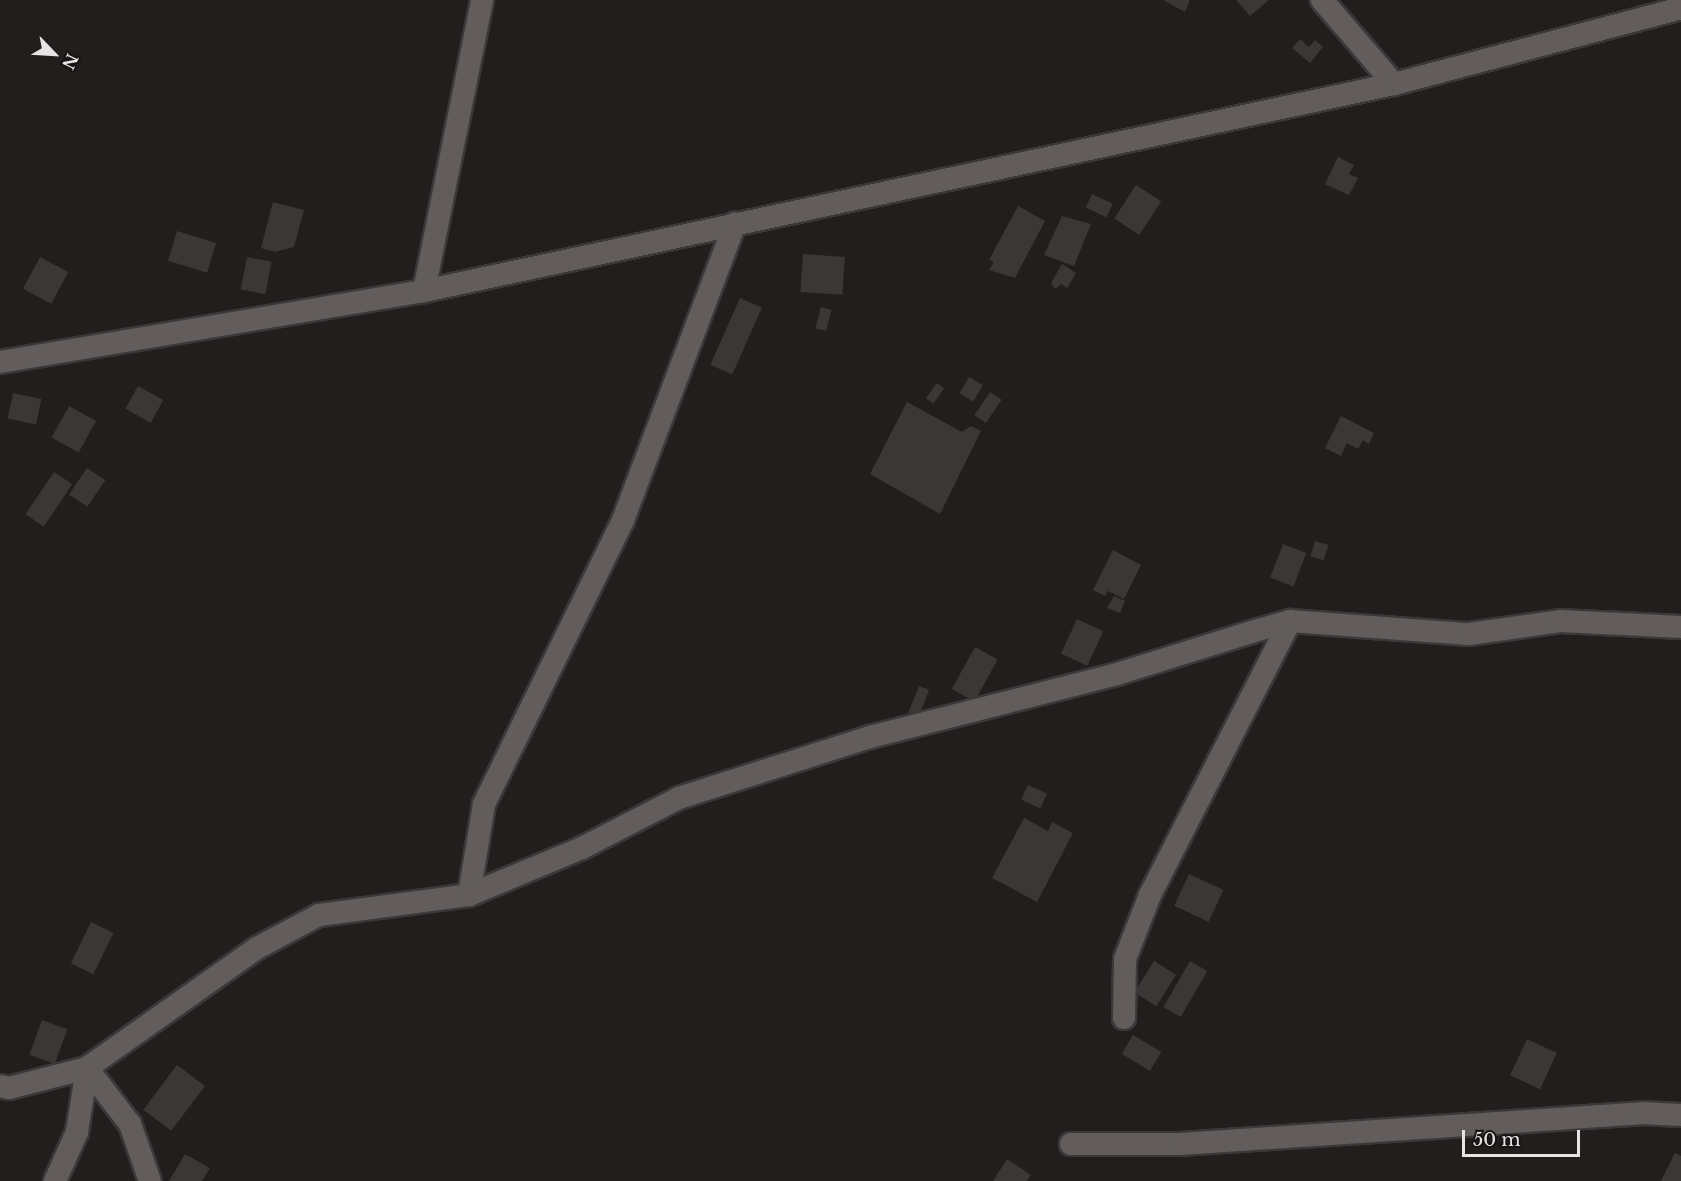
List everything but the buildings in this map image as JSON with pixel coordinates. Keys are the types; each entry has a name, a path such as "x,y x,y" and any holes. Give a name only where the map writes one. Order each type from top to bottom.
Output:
{"street":[{"path":"424,291 482,0"},
{"path":"1322,0 1394,84"},
{"path":"0,362 424,291 1394,84 1681,8"},
{"path":"469,895 484,804 623,520 735,223"},
{"path":"1124,1018 1125,959 1150,895 1290,621"},
{"path":"0,1086 9,1088 87,1068 256,948 319,915 469,895 582,848 679,798 870,737 1117,674 1290,621 1469,634 1560,621 1681,627"},
{"path":"55,1181 77,1132 87,1068"},
{"path":"87,1068 130,1124 150,1181"},
{"path":"1071,1144 1180,1144 1642,1113 1681,1115"}]}
